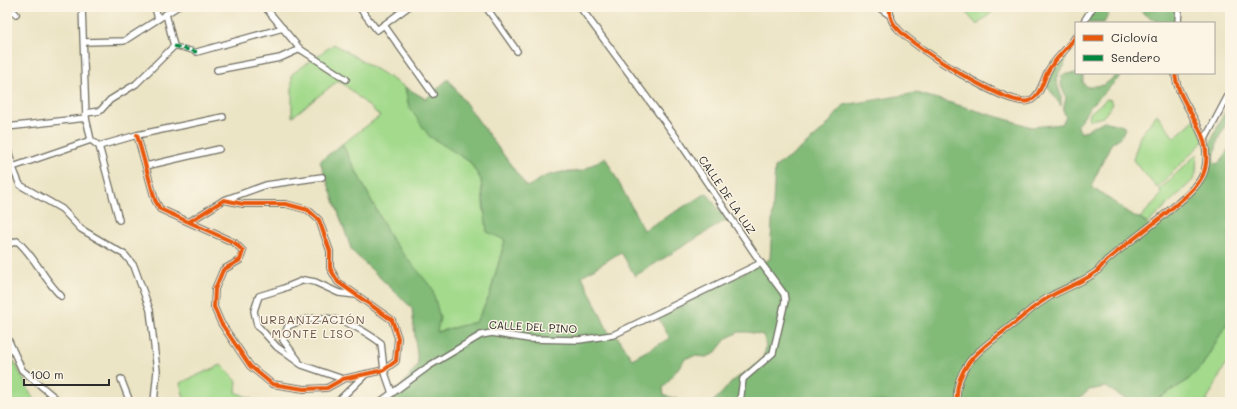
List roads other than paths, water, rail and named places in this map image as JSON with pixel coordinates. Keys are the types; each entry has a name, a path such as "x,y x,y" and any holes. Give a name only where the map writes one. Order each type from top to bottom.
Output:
{"street":[{"path":"82,7 86,115 91,140 99,146 119,220"},
{"path":"155,7 158,19"},
{"path":"84,42 124,41 177,7"},
{"path":"265,7 300,49 346,79"},
{"path":"359,7 377,30 408,7"},
{"path":"486,7 516,51"},
{"name":"CALLE DE LA LUZ","path":"580,7 679,141 761,263 784,294 785,301 773,353 743,379 740,402"},
{"path":"878,7 890,16"},
{"path":"890,7 890,16 896,28 906,38 968,79 993,91 1024,102 1035,97 1050,67 1075,37"},
{"path":"1084,22 1093,7"},
{"path":"1178,22 1179,7"},
{"path":"166,14 174,46"},
{"path":"384,25 433,94"},
{"path":"174,46 197,52 283,28"},
{"path":"7,127 100,112 110,100 136,84 174,46"},
{"path":"216,70 280,58 300,49"},
{"path":"957,402 956,393 960,378 966,366 977,352 1037,304 1096,272 1106,262 1165,214 1198,182 1203,174 1206,164 1204,141 1198,125 1176,83 1175,74"},
{"path":"1204,141 1230,92"},
{"path":"99,146 137,135 223,117"},
{"path":"137,135 155,200 160,209 235,243 243,251 240,260 223,270 215,289 214,307 221,323 250,366 272,384 304,389 328,388 343,378 384,370 396,361 398,338 392,320 338,282 330,268 330,251 319,220 308,210 286,204 243,204 224,200"},
{"path":"10,168 91,140"},
{"path":"7,146 10,168 20,185 62,208 81,229 125,255 134,266 150,310 157,371 154,402"},
{"path":"146,166 219,148"},
{"path":"189,222 224,200 266,186 322,177"},
{"path":"7,245 17,241 28,250 43,276 61,296"},
{"name":"CALLE DEL PINO","path":"380,402 429,366 480,335 492,333 530,339 579,340 613,335 761,263"},
{"path":"343,378 302,365 276,347 257,325 254,311 259,296 304,280 315,282 338,293 358,295"},
{"path":"302,365 283,340 288,326 300,320 325,316 361,328 381,343 384,370 392,393"},
{"path":"7,337 22,370 62,402"},
{"path":"337,402 367,374"},
{"path":"121,379 130,402"}],"district":[{"name":"URBANIZACIÓN MONTE LISO","path":"313,327"}]}
